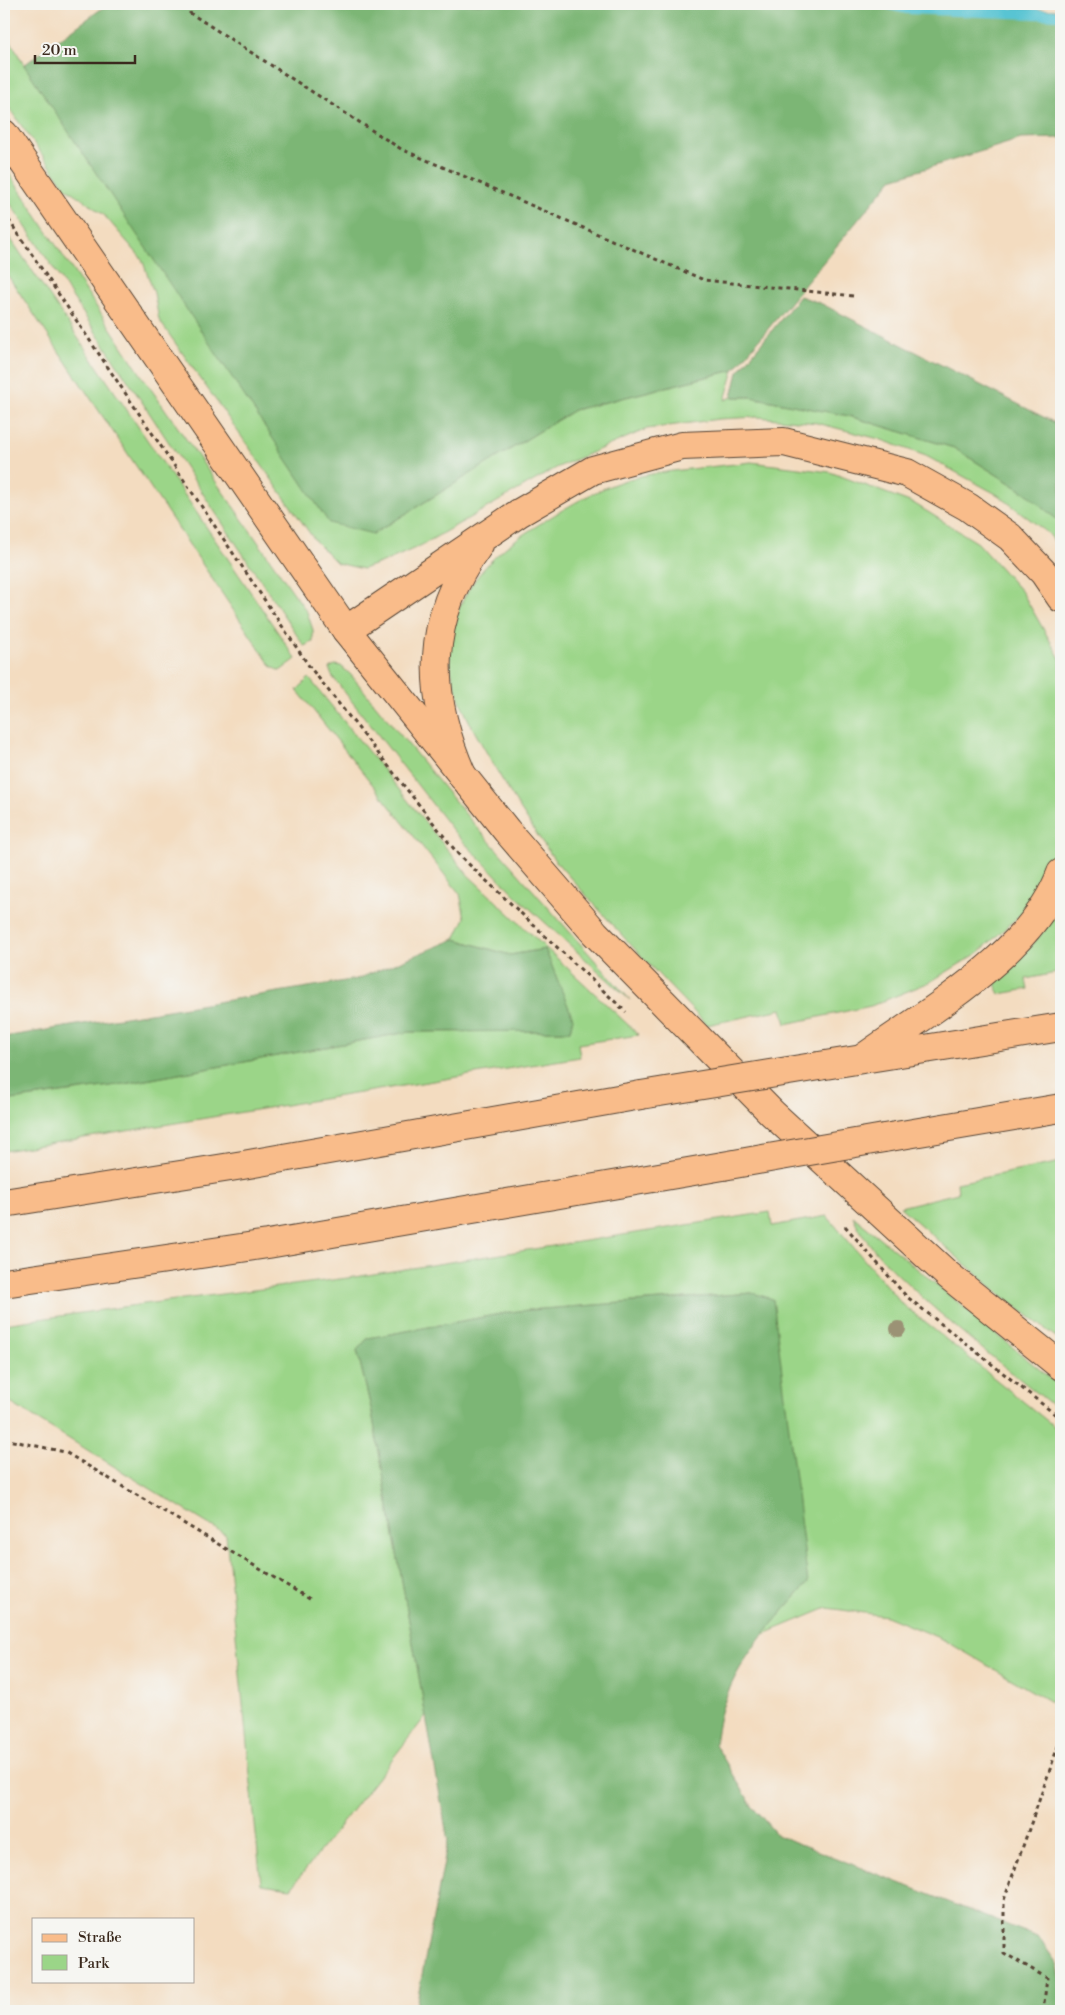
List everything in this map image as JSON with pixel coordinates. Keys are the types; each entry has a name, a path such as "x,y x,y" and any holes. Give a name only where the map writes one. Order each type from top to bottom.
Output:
{"main road":[{"path":"4,134 346,630 462,777 595,933 772,1113 948,1275 1061,1366"},
{"path":"346,630 519,513 593,470 682,446 784,442 907,473 968,507 1010,537 1044,573 1061,598"},
{"path":"462,777 446,734 440,708 436,682 436,655 444,613 453,588 466,562 486,535"},
{"path":"863,1058 991,966 1022,937 1055,890 1061,873"},
{"path":"4,1203 243,1165 863,1058 1061,1027"},
{"path":"4,1283 268,1244 1061,1108"}],"path":[{"path":"190,4 190,13 401,149 704,280 854,296"},
{"path":"4,1439 65,1452 313,1601"},
{"path":"1043,2011 1047,1978 1004,1953 1004,1900 1061,1738"}],"green space":[{"path":"108,4 938,4 947,6 1061,10 1061,138 1021,139 892,179 734,370 574,410 373,534 329,523 24,65"},
{"path":"4,35 7,35 24,65 373,534 574,410 734,370 725,400 732,397 751,397 849,416 954,448 1026,493 1061,523 1061,551 1049,534 998,495 926,456 879,439 817,423 758,417 719,419 647,429 558,467 422,545 391,559 363,569 337,563 316,542 159,320 154,293 142,259 104,215 65,187 4,101"},
{"path":"4,166 144,379 307,612 313,630 313,642 304,646 4,194"},
{"path":"4,229 296,659 280,671 271,666 4,270"},
{"path":"800,296 820,303 1061,426 1061,523 1026,493 954,448 849,416 751,397 732,397 738,372"},
{"path":"751,462 830,472 915,504 978,543 1022,592 1061,660 1061,835 1047,877 1020,915 978,953 930,982 871,1006 786,1024 782,1009 707,1025 635,950 554,859 511,795 475,732 458,695 451,669 450,656 456,618 472,584 496,556 527,532 596,492 626,480 668,472"},
{"path":"335,665 341,666 351,675 468,817 630,1000 516,896 455,833 332,676 329,668"},
{"path":"309,678 468,875 639,1035 578,1044 580,1057 4,1151 4,1101 124,1084 408,1032 570,1031 572,1018 545,949 510,955 455,939 465,918 460,894 297,690"},
{"path":"1061,904 1061,972 1026,979 1028,989 1000,994 993,980 1031,946 1055,915"},
{"path":"455,939 510,955 545,949 573,1018 570,1031 408,1032 124,1084 4,1101 4,1037 357,979"},
{"path":"1061,1162 1061,1341 997,1292 900,1207 958,1193 957,1183"},
{"path":"770,1212 772,1226 827,1216 901,1303 1061,1432 1061,1708 944,1640 886,1616 827,1608 762,1635 808,1583 752,1293 517,1311 369,1338 357,1350 372,1412 426,1716 291,1888 261,1884 226,1535 4,1399 4,1324 348,1278"},
{"path":"853,1216 1061,1387 1061,1412 926,1301 884,1261 863,1235"},
{"path":"752,1293 773,1299 808,1583 760,1639 739,1670 722,1708 715,1744 752,1806 777,1835 1038,1937 1058,1965 1061,1985 1061,2011 415,2011 448,1841 372,1412 357,1350 368,1338 517,1311"}],"waterway":[{"path":"885,4 906,9 1061,15"}]}
